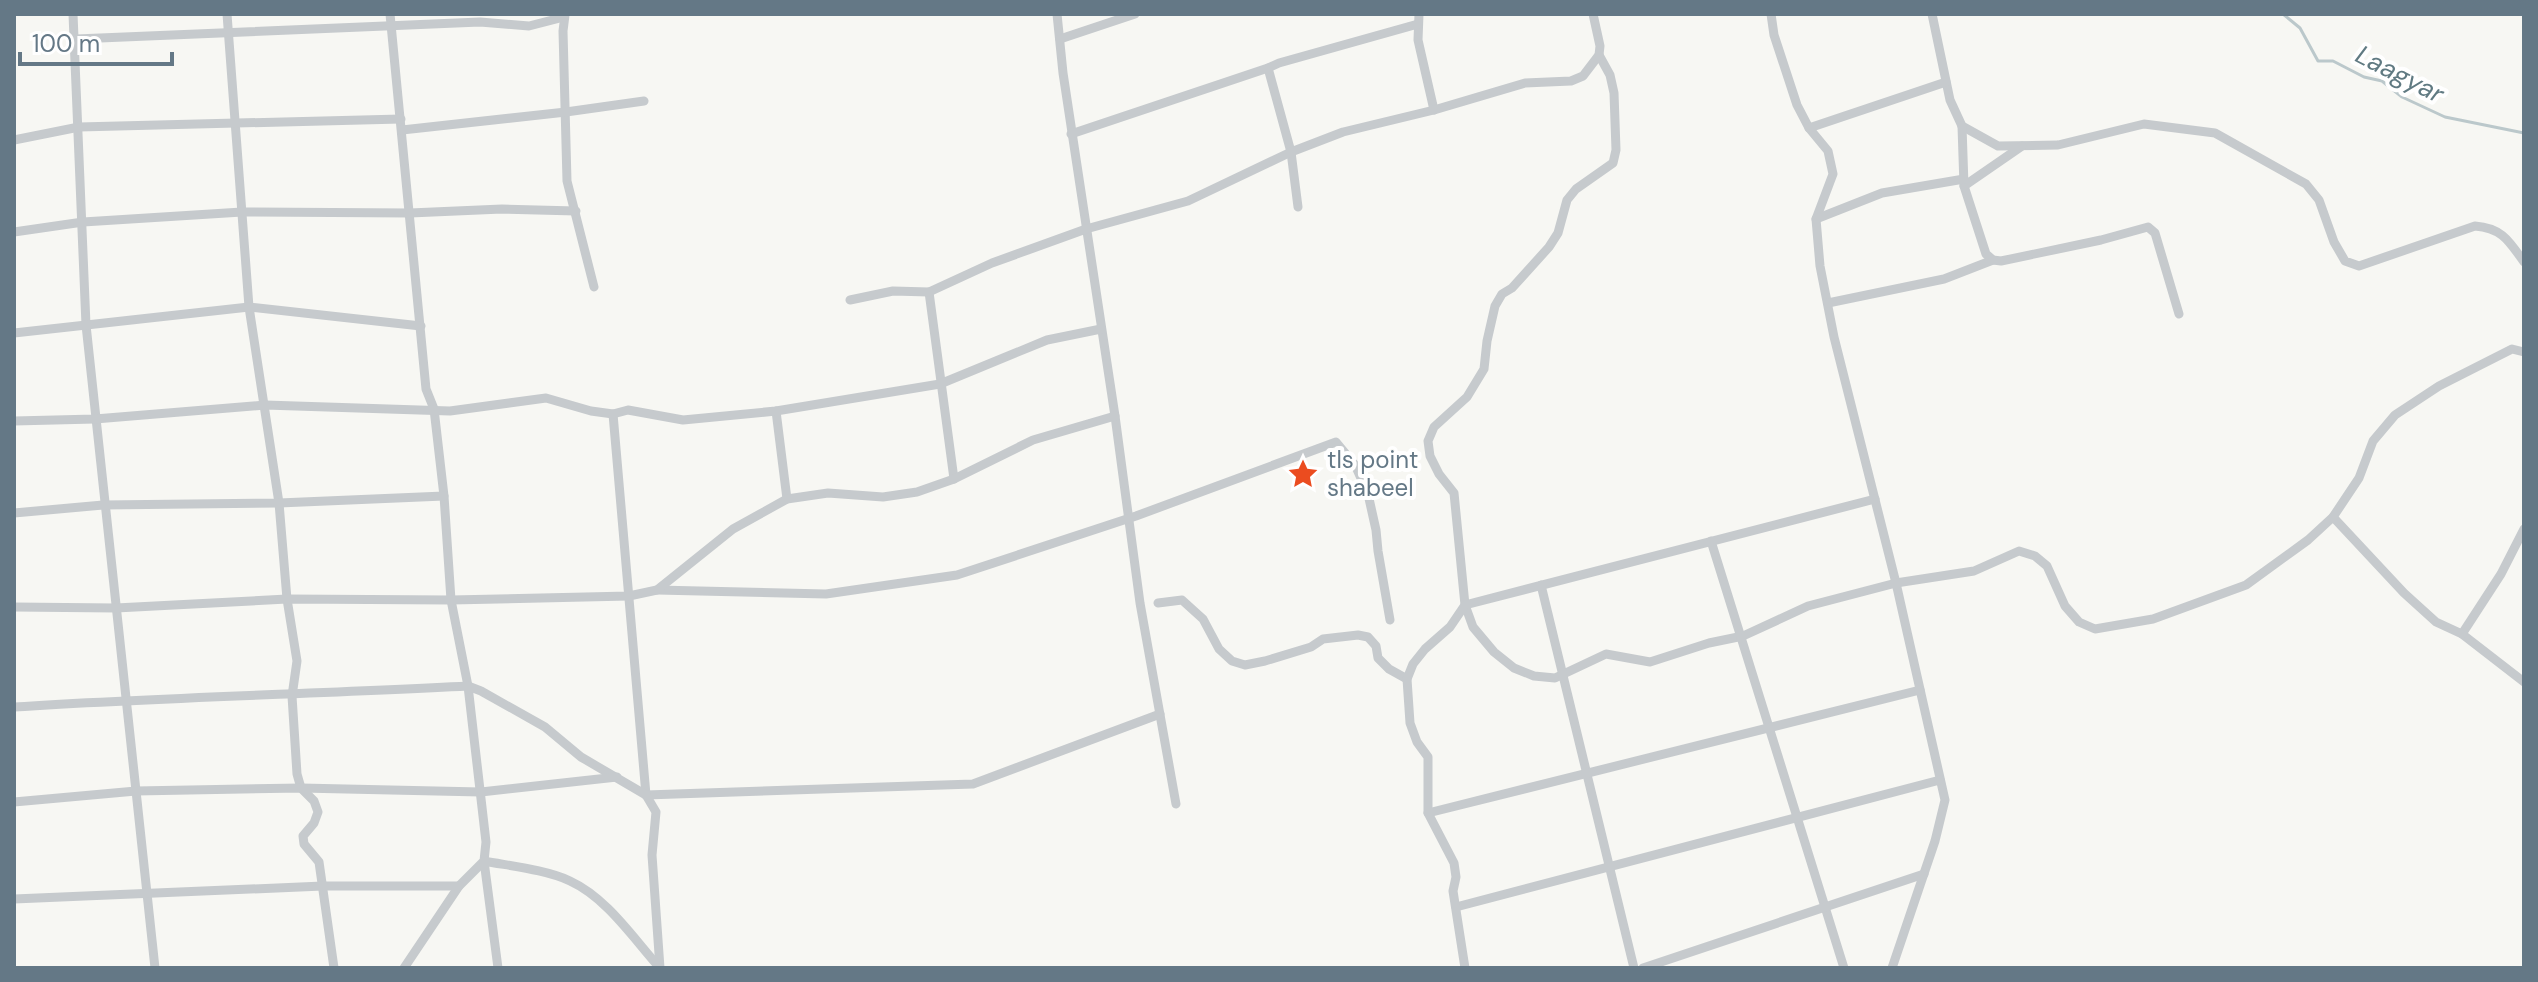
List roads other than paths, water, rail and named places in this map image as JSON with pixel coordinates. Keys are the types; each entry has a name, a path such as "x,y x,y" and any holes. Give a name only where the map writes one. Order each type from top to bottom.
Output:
{"street":[{"path":"73,14 86,325 155,968"},
{"path":"227,14 249,307 279,503 287,599 297,661 292,696 297,774 301,788 314,801 318,812 314,823 303,836 304,844 319,862 334,968"},
{"path":"390,14 426,389 434,409 451,600 468,686 486,842 484,861 498,968"},
{"path":"1057,14 1071,134 1115,416 1140,603 1176,804"},
{"path":"1060,39 1135,14"},
{"path":"850,300 893,291 929,292 992,263 1086,229 1188,201 1291,152 1343,132 1434,110 1525,83 1571,81 1583,76 1599,55 1593,14"},
{"path":"1771,14 1774,35 1797,105 1809,128 1828,151 1833,174 1816,219 1820,266 1945,800 1935,841 1892,968"},
{"path":"1932,14 1950,100 1962,126 1964,183 1986,254 1993,260"},
{"path":"76,39 480,22 529,26 565,15 567,181 594,287"},
{"path":"1071,134 1419,19 1418,40 1434,110"},
{"path":"1599,55 1610,75 1614,93 1616,150 1613,163 1576,189 1567,200 1558,233 1549,247 1512,288 1502,294 1495,306 1484,369 1467,397 1434,427 1428,441 1430,456 1454,493 1465,605 1473,627 1494,652 1514,668 1534,676 1555,678 1606,654 1650,662 1740,636 1808,606 1896,583 1974,571 2019,551 2035,556 2047,566 2065,606 2079,622 2095,629 2153,619 2246,585 2308,540 2333,517 2359,478 2373,441 2395,415 2439,386 2512,349 2524,351"},
{"path":"1268,68 1291,152 1298,207"},
{"path":"1809,128 1946,82"},
{"path":"14,140 79,127 401,124 566,112 644,101"},
{"path":"1962,126 1998,146 2058,145 2144,124 2215,133 2306,184 2319,200 2334,242 2345,261 2359,266 2376,262 2475,226 2491,227 2506,238 2524,262"},
{"path":"1816,219 1882,193 1964,183 2022,146"},
{"path":"14,232 83,222 242,212 576,211"},
{"path":"1828,303 1944,279 1993,260 2001,261 2101,240 2148,227 2155,233 2179,314"},
{"path":"929,292 954,479"},
{"path":"14,333 249,307 421,326"},
{"path":"14,421 95,419 265,405 450,411 546,398 591,411 613,414 628,410 683,420 776,411 940,384 1024,347 1101,329"},
{"path":"776,411 787,499"},
{"path":"613,414 646,795 656,812 652,855 660,968"},
{"path":"657,590 733,529 787,499 828,493 883,497 917,492 954,479 1033,440 1115,416"},
{"path":"14,607 116,608 287,599 451,600 629,596 657,590 826,594 957,575 1128,518 1336,442 1355,465 1368,494 1390,620"},
{"path":"14,513 103,505 279,503 444,496"},
{"path":"1465,968 1453,891 1456,877 1454,863 1428,813 1428,757 1417,742 1410,723 1407,679 1413,664 1425,649 1450,627 1465,605 1875,499"},
{"path":"2333,517 2404,593 2436,622 2462,634 2524,682"},
{"path":"2462,634 2501,574 2524,529"},
{"path":"1711,541 1844,968"},
{"path":"1541,585 1634,968"},
{"path":"1158,603 1182,600 1203,619 1219,649 1232,661 1245,665 1311,647 1323,639 1358,635 1368,637 1376,646 1378,658 1389,669 1407,679"},
{"path":"14,707 468,686 545,727 581,757 646,795 973,784 1160,714"},
{"path":"1428,813 1920,690"},
{"path":"14,802 136,791 301,788 481,792 617,777"},
{"path":"1456,907 1940,780"},
{"path":"484,861 568,880 587,891 606,906 660,968"},
{"path":"404,968 459,886 484,861"},
{"path":"1643,968 1924,874"},
{"path":"14,899 323,886 459,886"}],"waterway":[{"name":"Laagyar","path":"2283,14 2300,28 2318,61 2333,61 2364,77 2382,81 2402,97 2445,117 2524,133"}],"place":[{"name":"tls point shabeel","path":"1303,474"}]}
